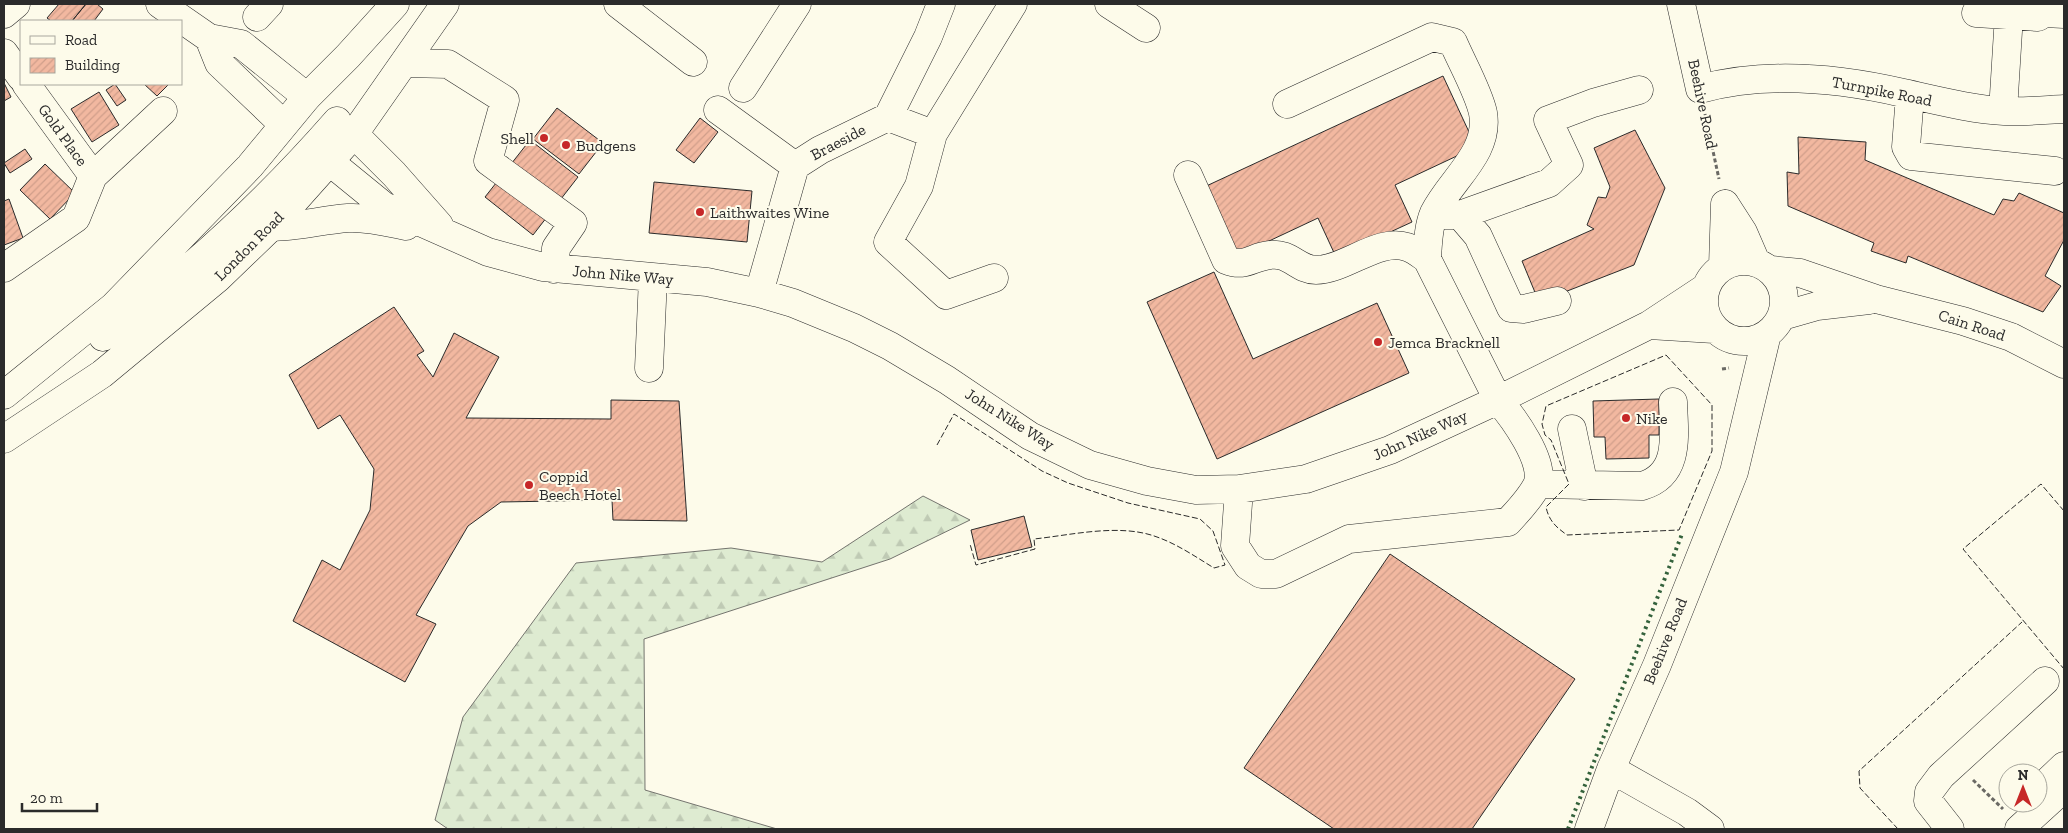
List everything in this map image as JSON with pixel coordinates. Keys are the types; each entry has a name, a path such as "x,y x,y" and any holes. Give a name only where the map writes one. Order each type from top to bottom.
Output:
{"street":[{"path":"4,14 16,4"},
{"path":"160,4 209,38"},
{"path":"4,395 50,360 120,300 250,166 307,97 348,56 395,4"},
{"path":"50,360 85,351 151,301 321,155 405,63 445,4"},
{"path":"618,4 693,62"},
{"path":"743,88 797,4"},
{"path":"933,134 888,116 928,37 940,4"},
{"path":"994,278 946,296 888,242 919,186 933,134 1013,4"},
{"path":"1109,4 1146,28"},
{"name":"Beehive Road","path":"1681,4 1700,89"},
{"path":"2003,111 1986,11 2051,15"},
{"path":"1287,104 1432,36 1452,42 1483,111 1485,134 1477,152 1460,174 1447,215 1427,259"},
{"name":"John Nike Way","path":"209,38 241,44 345,127 449,235"},
{"name":"John Nike Way","path":"209,38 219,63 284,124 384,206 488,252 554,268 707,282 759,293 793,303 854,328 890,346 947,380 1030,436 1090,465 1147,482 1196,490 1239,489 1306,479 1340,469 1390,450 1498,400 1649,325 1705,288"},
{"path":"4,53 20,76"},
{"path":"405,63 448,64 506,100 488,161 572,223 556,248 554,268"},
{"name":"Turnpike Road","path":"1700,89 1719,84 1797,78 1835,80 1910,94 1950,104 2003,111 2064,109"},
{"name":"Gold Place","path":"4,268 76,218 93,176 27,85"},
{"path":"1447,215 1549,183 1569,165 1548,120 1593,103 1639,90"},
{"path":"1910,94 1906,147 1911,156 2055,171"},
{"path":"718,110 795,166"},
{"path":"93,176 163,111"},
{"name":"Braeside","path":"759,293 795,166 820,150 888,116"},
{"name":"London Road","path":"4,439 102,374 218,278 270,227 321,155"},
{"path":"1188,175 1226,260 1236,264 1245,264 1269,255 1280,255 1293,259 1304,268 1330,269 1381,248 1399,245 1408,247 1427,259 1498,400 1513,417 1533,455 1539,472 1538,484 1508,522 1349,539 1276,574 1261,574 1248,566 1236,546 1239,489"},
{"path":"1723,266 1724,204"},
{"path":"1724,204 1763,266 1779,279 1784,291 1785,304 1774,325 1758,339 1726,335 1704,310 1705,288 1709,279 1723,266 1734,261 1763,266"},
{"path":"1447,215 1478,236 1511,308 1524,309 1557,301"},
{"name":"John Nike Way","path":"270,227 291,227 348,218 370,219 449,235"},
{"name":"Cain Road","path":"1763,266 1800,273 1876,299 1913,307 2011,337 2064,364"},
{"path":"649,368 653,278"},
{"name":"Cain Road","path":"1774,325 1816,306 1876,299"},
{"name":"John Nike Way","path":"1649,325 1726,335"},
{"name":"Beehive Road","path":"1589,829 1611,769 1657,665 1734,472 1750,401 1774,325"},
{"name":"Beehive Road","path":"1726,335 1750,401"},
{"path":"1538,484 1642,486 1655,483 1666,471 1672,458 1674,443 1673,402"},
{"path":"1572,429 1584,486"},
{"path":"1950,829 1928,801 1929,792 1941,776 2045,681"},
{"path":"2026,823 2044,785 2064,766"},
{"path":"1611,769 1687,812 1710,829"},
{"path":"2026,823 2064,788"},
{"path":"2026,823 2064,810"}],"path":[{"name":"Beehive Road","path":"1700,89 1724,204"},
{"path":"1722,369 1729,368"},
{"path":"1956,762 2026,823"}],"green space":[{"path":"923,496 970,520 890,559 644,639 645,790 777,829 448,829 435,820 463,717 576,563 731,548 822,562"}],"building":[{"path":"59,4 86,4 73,20 50,20 47,18"},
{"path":"86,4 97,4 103,9 95,20 73,20"},
{"path":"1443,76 1476,147 1395,185 1412,222 1336,257 1318,218 1235,257 1202,188"},
{"path":"4,83 11,97 4,101"},
{"path":"116,85 126,100 117,106 106,90"},
{"path":"145,85 168,85 157,96"},
{"path":"99,92 119,125 92,142 71,109"},
{"path":"557,108 603,143 579,174 533,139"},
{"path":"700,118 718,132 694,163 676,150"},
{"path":"1635,130 1665,188 1634,265 1539,302 1522,261 1594,229 1587,225 1598,197 1606,198 1610,187 1594,148"},
{"path":"1798,137 1866,142 1865,160 1994,215 2003,199 2014,201 2019,193 2064,213 2064,240 2045,276 2061,286 2043,312 1908,256 1906,263 1871,251 1874,243 1788,206 1787,172 1799,174"},
{"path":"530,140 578,177 533,235 485,197"},
{"path":"25,149 32,159 10,173 4,163"},
{"path":"45,164 75,193 50,219 20,190"},
{"name":"Laithwaites Wine","path":"654,182 752,191 747,242 649,233"},
{"path":"9,199 23,238 4,245 4,201"},
{"path":"1214,272 1253,359 1377,303 1409,373 1217,459 1147,302"},
{"name":"Coppid Beech Hotel","path":"394,307 424,351 417,355 433,377 454,333 499,357 466,418 611,419 611,400 679,401 687,521 613,520 612,500 501,502 468,526 416,615 436,624 405,682 293,621 322,560 340,570 370,510 374,469 340,415 318,429 289,375"},
{"name":"Nike","path":"1659,399 1659,435 1649,435 1649,458 1606,459 1605,437 1594,437 1593,401"},
{"path":"1024,516 1032,547 978,560 971,530"},
{"path":"1390,554 1575,679 1472,829 1334,829 1244,768"}],"hedge":[{"path":"1568,829 1682,534"}],"fence":[{"path":"1666,355 1712,405 1712,451 1679,530 1567,535 1554,523 1546,507 1569,484 1551,440 1545,435 1542,424 1546,406 1666,355"},
{"path":"937,445 954,414 1042,471 1068,483 1128,503 1200,519 1213,531 1225,565 1214,568 1164,540 1143,533 1128,531 1096,531 1034,539 1035,549 976,565 970,544"},
{"path":"2064,511 2041,484 1963,549 2064,669"},
{"path":"1898,829 1860,788 1859,771 2022,622"}],"place":[{"name":"Shell","path":"544,138"},
{"name":"Budgens","path":"566,145"},
{"name":"Laithwaites Wine","path":"700,212"},
{"name":"Jemca Bracknell","path":"1378,342"},
{"name":"Nike","path":"1626,418"},
{"name":"Coppid Beech Hotel","path":"529,485"}]}
